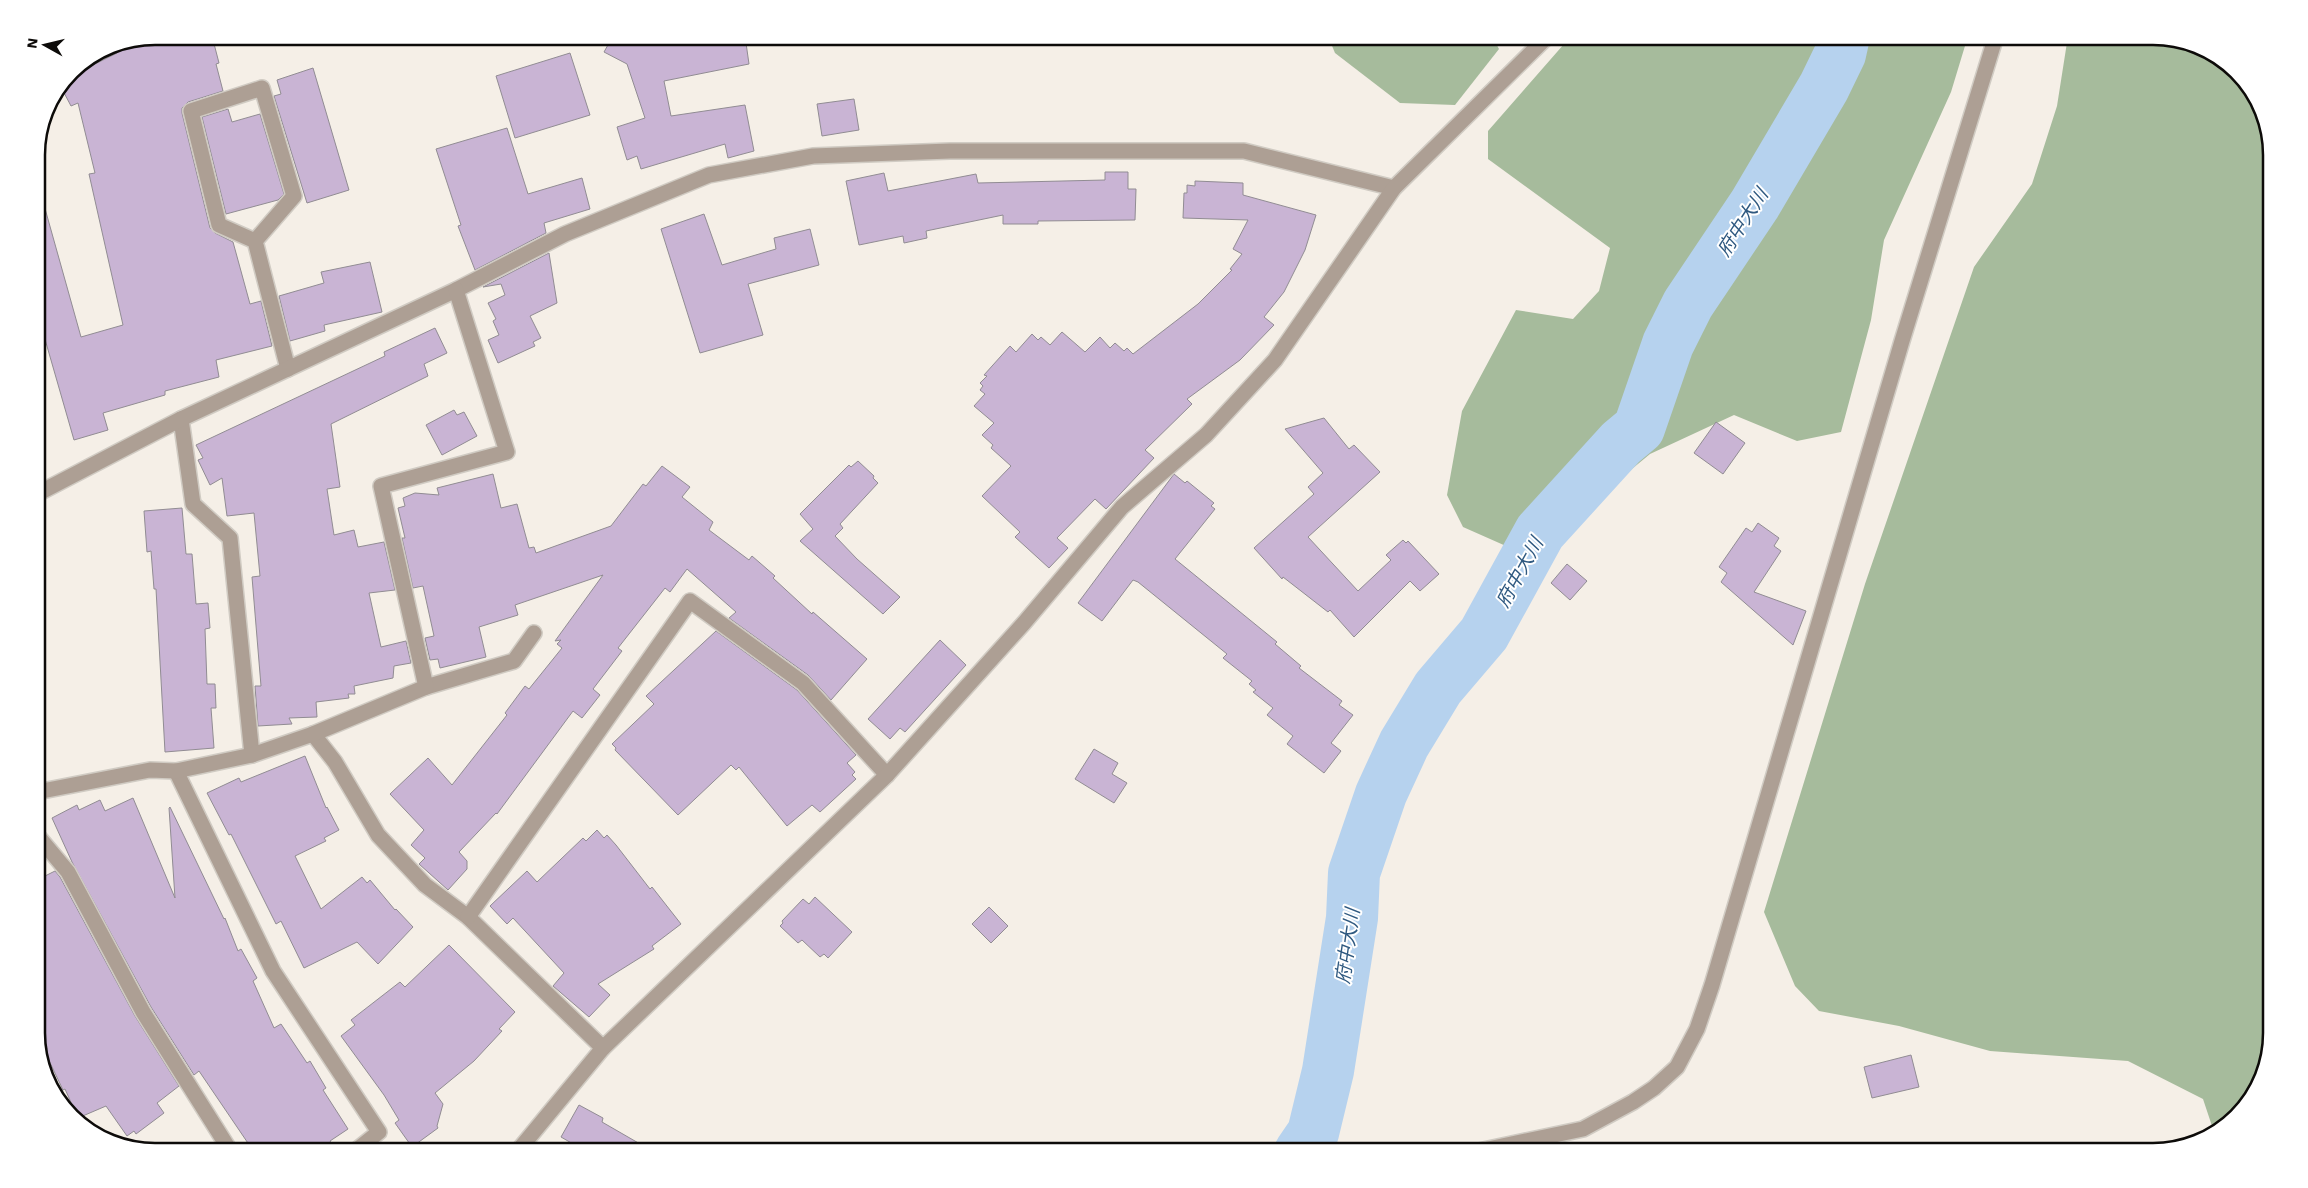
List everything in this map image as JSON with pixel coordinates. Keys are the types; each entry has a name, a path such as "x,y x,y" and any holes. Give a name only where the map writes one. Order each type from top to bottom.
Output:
{"street":[{"path":"524,1143 603,1048 887,774 1024,623 1122,506 1206,435 1275,360 1394,188 1539,45"},
{"path":"1517,1143 1583,1129 1633,1102 1654,1088 1677,1067 1697,1028 1902,341 1993,45"},
{"path":"262,88 294,196 255,240 219,224 191,111 262,88"},
{"path":"45,489 181,419 456,290 566,234 709,175 813,156 950,151 1244,151 1394,188"},
{"path":"255,240 288,369"},
{"path":"426,687 381,486 507,452 456,290"},
{"path":"181,419 192,504 230,538 252,755"},
{"path":"468,917 690,601 803,683 887,774"},
{"path":"45,790 150,770 176,771 252,755 313,734 426,687 514,661 534,633"},
{"path":"313,734 335,762 378,835 425,885 468,917 603,1048"},
{"path":"176,771 273,971 378,1132 365,1143"},
{"path":"45,845 68,872 143,1012 225,1143"}],"green space":[{"path":"1332,45 1497,45 1499,49 1455,105 1400,103 1335,53"},
{"path":"1563,45 1965,45 1951,92 1884,240 1871,320 1841,432 1797,441 1734,415 1650,454 1586,507 1515,550 1463,527 1447,495 1462,411 1516,310 1573,319 1599,291 1610,248 1488,159 1488,131"},
{"path":"2067,45 2168,46 2202,56 2226,72 2236,82 2252,106 2261,133 2263,148 2263,1033 2259,1062 2252,1082 2236,1106 2226,1116 2212,1125 2203,1099 2128,1061 1990,1051 1899,1026 1819,1011 1795,986 1764,912 1865,584 1974,267 2032,184 2057,106"}],"building":[{"path":"214,45 219,63 216,64 223,91 188,102 182,108 182,113 210,228 215,233 233,242 250,304 261,301 272,346 216,360 219,377 165,391 165,395 103,413 108,430 74,440 45,339 45,209 81,337 123,325 89,174 95,173 78,103 71,106 64,93 82,72 117,53 140,46"},
{"path":"608,45 746,45 749,64 664,81 671,116 745,105 754,151 728,158 725,144 641,169 637,156 627,160 617,127 645,118 627,64 604,52"},
{"path":"570,53 590,115 515,138 496,76"},
{"path":"313,68 349,190 307,203 274,96 281,94 277,80"},
{"path":"854,99 859,130 822,136 817,104"},
{"path":"228,109 232,122 260,114 284,194 278,200 226,214 202,117"},
{"path":"507,128 528,194 582,178 590,209 544,223 546,233 475,270 458,226 461,225 436,149"},
{"path":"1105,172 1128,172 1128,189 1136,189 1135,220 1038,221 1038,224 1003,224 1003,215 926,231 927,238 904,243 903,236 859,245 846,181 884,173 888,191 976,174 978,183 1105,180"},
{"path":"1195,181 1243,183 1243,195 1316,215 1305,250 1284,292 1264,317 1274,325 1240,360 1187,399 1192,404 1145,450 1154,458 1106,509 1095,499 1057,538 1068,548 1049,568 1015,537 1020,532 982,496 1011,466 991,448 993,445 982,435 994,423 974,406 985,394 980,390 983,386 980,383 987,376 984,375 1010,346 1016,352 1032,334 1038,340 1041,337 1050,345 1062,332 1085,352 1100,337 1110,348 1115,343 1124,351 1127,348 1133,354 1198,304 1232,270 1230,269 1242,254 1233,249 1248,220 1183,218 1184,193 1187,193 1187,185 1195,186"},
{"path":"704,214 722,265 776,249 774,238 810,229 819,265 748,284 763,335 700,353 661,229"},
{"path":"549,253 557,303 530,316 541,338 533,342 535,346 498,363 488,340 499,335 493,321 496,319 488,303 505,295 501,284 483,287"},
{"path":"370,262 382,312 324,325 325,331 290,341 279,296 324,283 321,272"},
{"path":"435,328 447,353 424,364 428,376 331,424 340,487 327,489 334,535 354,530 358,547 384,542 395,590 369,593 381,647 406,641 411,663 394,666 393,678 354,686 355,694 348,694 349,698 316,702 317,717 289,718 292,724 258,726 255,686 261,686 252,577 260,576 254,513 227,516 222,478 210,485 198,460 203,458 196,445 385,356 384,352"},
{"path":"454,410 457,415 464,412 477,436 442,455 426,425"},
{"path":"1324,418 1349,449 1354,445 1380,472 1308,537 1358,591 1391,560 1386,555 1403,540 1406,543 1408,541 1439,574 1420,591 1410,581 1354,637 1330,610 1328,612 1283,577 1282,579 1254,548 1314,494 1308,487 1323,473 1285,429"},
{"path":"1716,422 1745,443 1723,474 1694,453"},
{"path":"858,461 874,476 873,478 878,483 840,524 843,528 835,536 857,559 900,597 883,614 800,541 813,529 800,514 849,465 851,467"},
{"path":"662,466 690,487 682,497 713,522 709,530 749,560 752,556 775,576 773,578 812,614 813,612 867,659 831,700 808,675 729,618 736,612 687,569 670,592 665,588 618,648 622,651 593,689 600,695 582,718 573,711 497,814 459,852 467,861 467,869 448,890 419,864 425,858 411,845 424,830 390,794 428,758 452,785 507,715 505,713 525,686 529,689 562,648 557,644 561,640 555,641 603,575 515,605 518,615 479,627 486,657 440,668 438,659 430,660 425,638 434,636 423,586 413,588 402,538 405,538 398,508 405,506 403,498 415,493 439,495 437,488 493,474 501,508 517,504 529,548 534,547 536,553 611,526 643,484 646,486"},
{"path":"1174,474 1185,483 1187,481 1214,503 1211,506 1215,509 1175,559 1277,642 1275,644 1301,666 1299,668 1342,701 1339,705 1353,715 1331,743 1341,751 1324,773 1287,744 1293,736 1267,715 1273,708 1253,692 1256,690 1249,684 1252,681 1223,658 1227,654 1138,582 1133,580 1102,621 1078,603"},
{"path":"182,508 186,554 192,554 196,604 208,603 210,628 205,629 207,684 215,684 216,708 211,708 214,748 165,752 156,589 154,589 151,551 147,552 144,511"},
{"path":"1758,523 1779,538 1774,546 1781,551 1754,592 1806,611 1793,645 1721,582 1727,573 1719,567 1746,528 1752,532"},
{"path":"1567,564 1587,581 1570,600 1551,583"},
{"path":"716,631 797,690 856,755 847,763 855,772 852,775 856,779 820,812 812,805 787,826 739,767 736,770 731,765 678,815 615,750 616,748 612,744 654,704 646,696"},
{"path":"940,640 966,665 905,732 900,728 890,739 868,719"},
{"path":"1094,749 1118,763 1112,774 1127,783 1114,803 1075,779"},
{"path":"305,756 326,808 339,830 324,838 326,841 295,856 321,909 362,877 367,883 370,880 395,910 413,927 378,964 357,942 304,968 281,921 276,924 231,834 229,835 207,793 239,778 241,782"},
{"path":"133,798 175,898 170,807 225,918 238,951 241,949 257,978 253,981 274,1028 281,1024 307,1063 310,1061 326,1088 323,1090 348,1129 330,1141 331,1143 248,1143 199,1071 194,1075 151,1007 72,862 52,818 77,805 79,810 100,800 105,811"},
{"path":"597,830 604,838 607,835 616,845 650,889 652,887 681,924 652,946 654,949 598,984 610,995 589,1017 553,986 564,973 513,918 507,924 490,906 527,871 537,882 583,838 586,841"},
{"path":"55,871 60,877 135,1016 179,1086 157,1103 164,1113 136,1134 134,1131 127,1136 106,1106 82,1116 73,1107 65,1089 63,1090 48,1059 45,1040 45,876"},
{"path":"815,897 852,932 828,958 824,954 820,957 802,940 798,943 780,926 783,923 782,921 803,899 809,904"},
{"path":"989,907 1008,926 991,943 972,924"},
{"path":"449,945 515,1012 499,1029 502,1031 474,1061 435,1093 443,1104 438,1128 417,1143 409,1143 395,1123 399,1120 384,1095 341,1036 355,1025 351,1020 400,982 405,987"},
{"path":"1911,1055 1919,1087 1872,1098 1864,1067"},
{"path":"579,1105 603,1118 602,1122 638,1143 571,1143 561,1137"}],"waterway":[{"name":"府中大川","path":"1306,1143 1313,1133 1328,1071 1352,918 1354,873 1381,794 1404,744 1438,688 1484,634 1540,532 1621,443 1639,428 1668,344 1688,304 1755,204 1824,87 1840,54 1842,45"}]}
